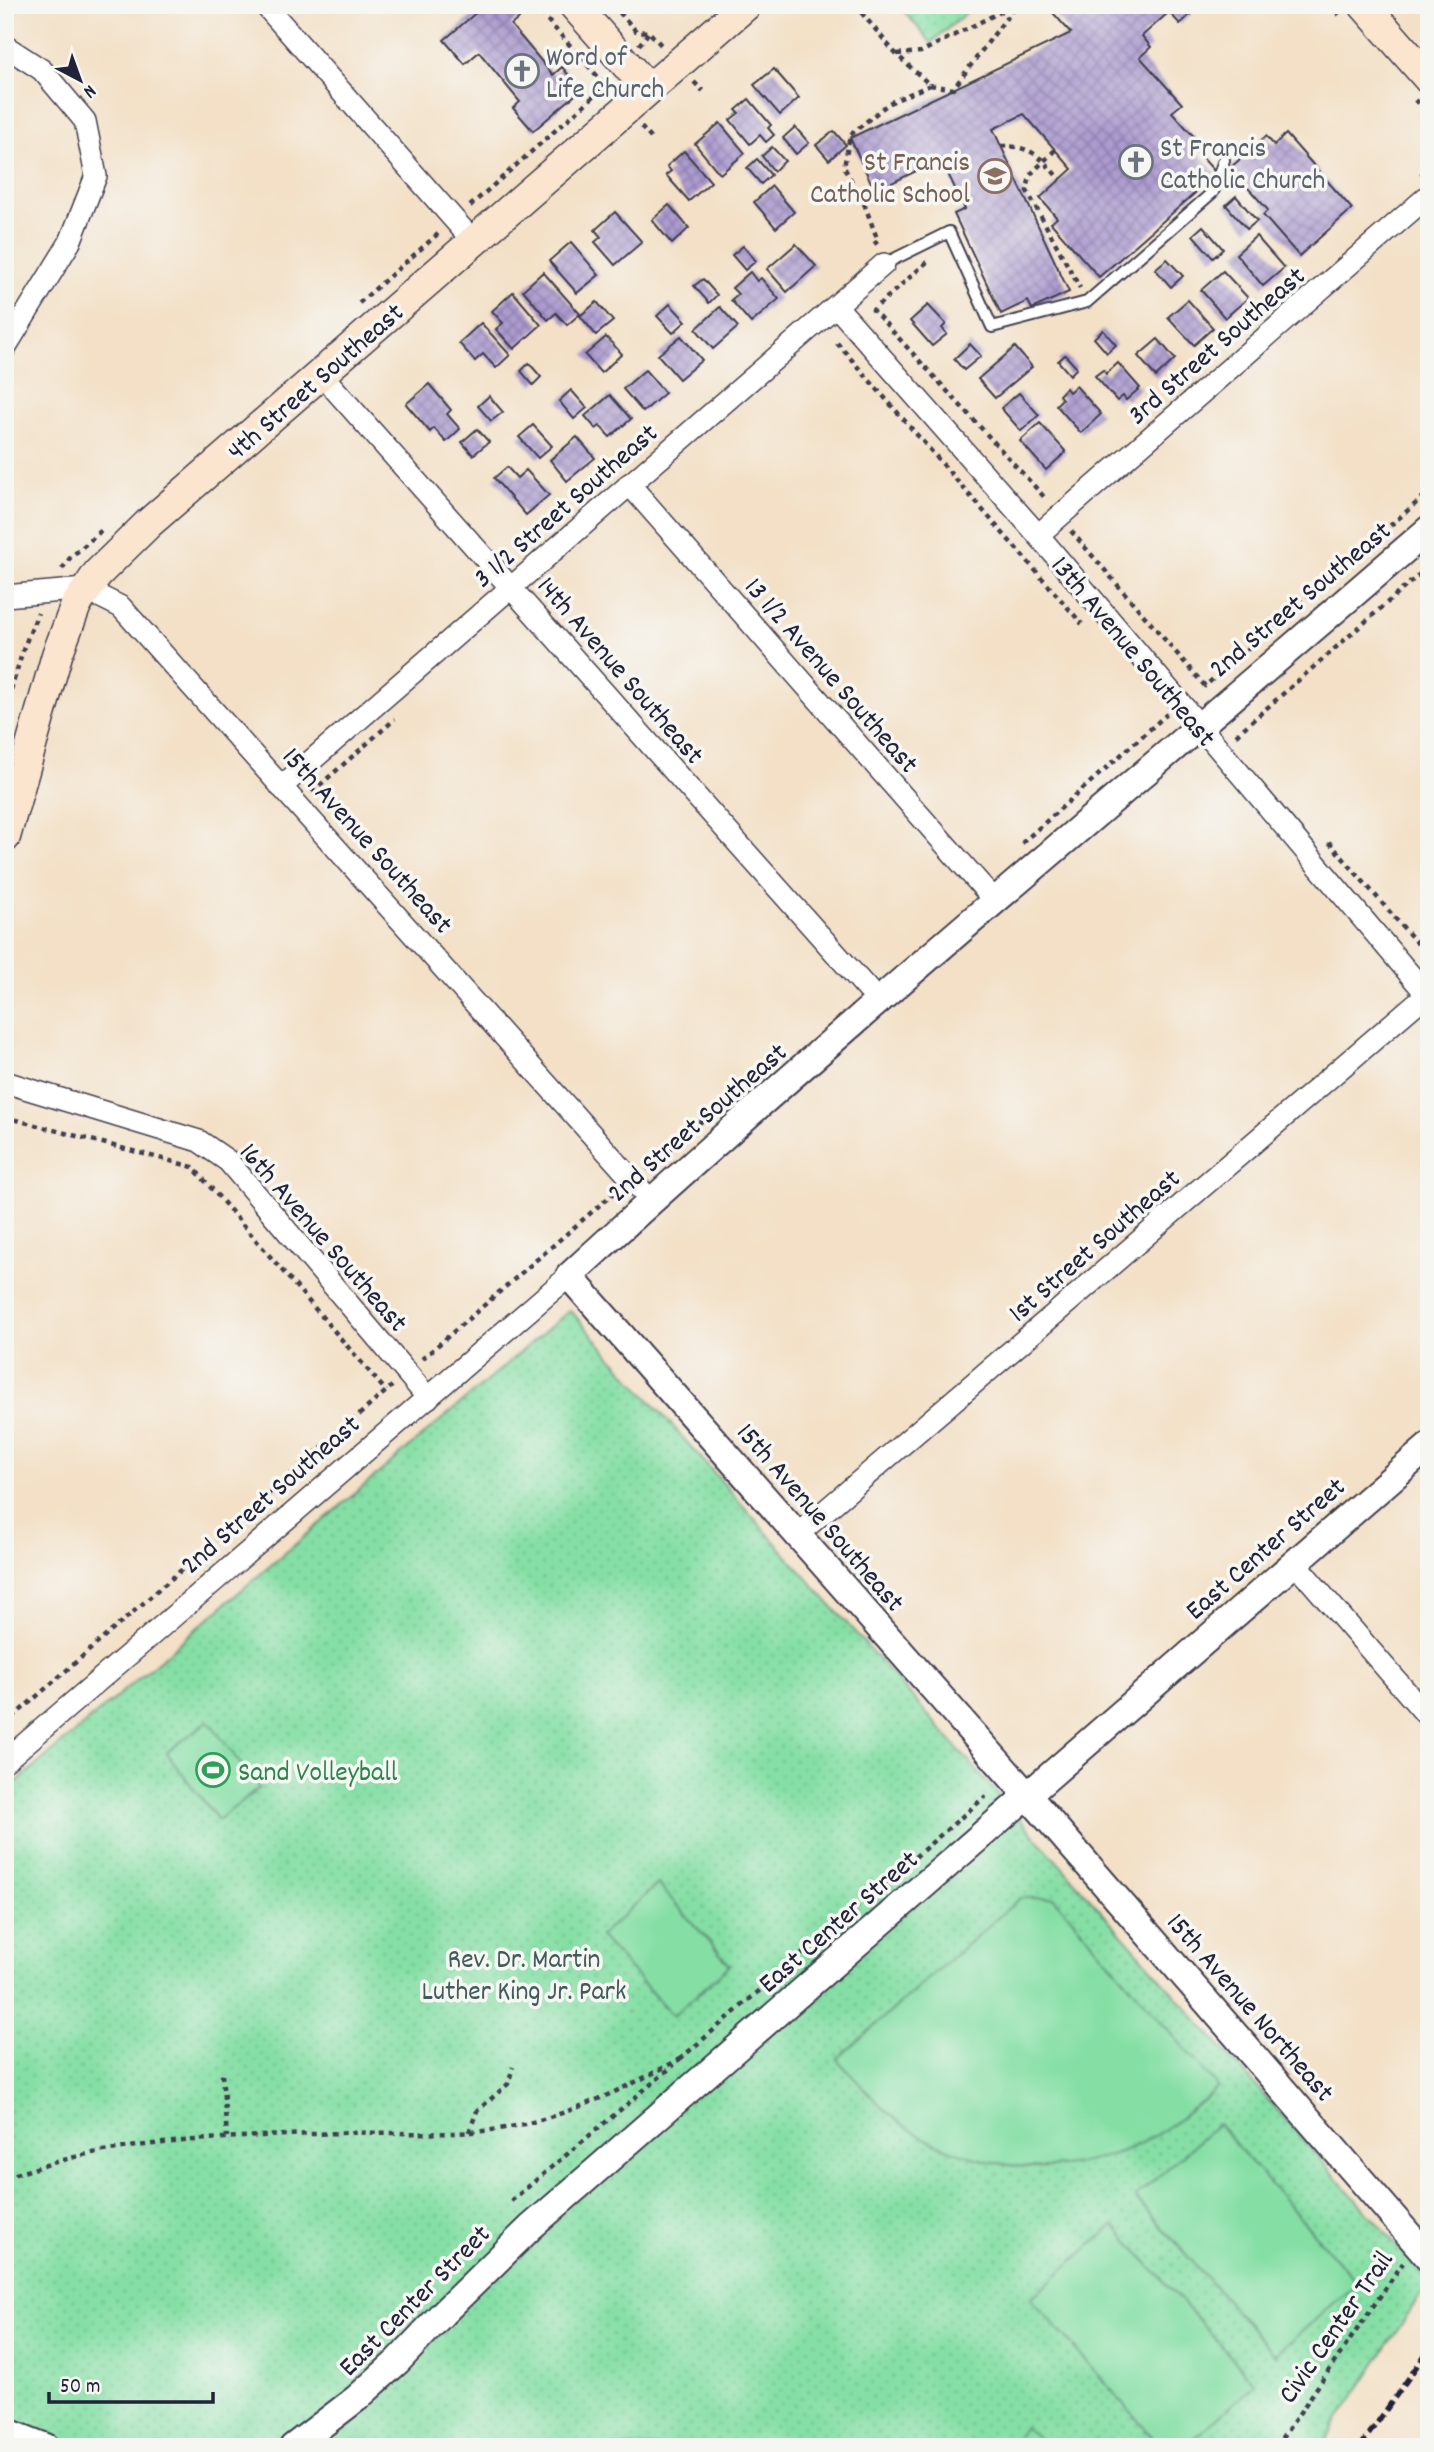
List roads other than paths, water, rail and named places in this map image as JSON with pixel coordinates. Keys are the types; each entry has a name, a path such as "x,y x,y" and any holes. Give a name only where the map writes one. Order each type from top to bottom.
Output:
{"main road":[{"path":"574,5 648,89"},
{"name":"4th Street Southeast","path":"5,837 57,655 70,619 85,589 104,566 149,523 321,374 463,231 648,89 746,5"},
{"path":"1374,9 1429,79"}],"street":[{"path":"265,5 463,231"},
{"path":"5,46 42,71 85,121 96,176 70,242 5,348"},
{"name":"3rd Street Southeast","path":"1038,535 1424,186"},
{"name":"3 1/2 Street Southeast","path":"282,787 884,264"},
{"name":"13th Avenue Southeast","path":"837,307 1038,535 1428,996"},
{"name":"14th Avenue Southeast","path":"321,374 879,1002"},
{"name":"13 1/2 Avenue Southeast","path":"629,484 994,900"},
{"name":"2nd Street Southeast","path":"5,1760 569,1276 994,900 1429,529"},
{"path":"5,596 85,589"},
{"name":"15th Avenue Southeast","path":"85,589 121,607 651,1201"},
{"name":"1st Street Southeast","path":"797,1535 1428,996"},
{"name":"16th Avenue Southeast","path":"5,1082 199,1140 228,1161 428,1398"},
{"name":"15th Avenue Southeast","path":"569,1276 1028,1796"},
{"name":"East Center Street","path":"293,2447 357,2398 398,2361 531,2227 1429,1446"},
{"path":"1294,1562 1429,1718"},
{"name":"15th Avenue Northeast","path":"1028,1796 1422,2251"},
{"path":"5,2431 46,2447"}],"lane":[{"path":"884,264 949,232 992,327 1087,302 1213,192 1224,160"}],"railway":[{"path":"1360,2447 1429,2349"}],"place":[{"name":"Word of Life Church","path":"522,71"},
{"name":"St Francis Catholic Church","path":"1136,162"},
{"name":"St Francis Catholic School","path":"995,176"},
{"name":"Sand Volleyball","path":"213,1770"}],"park label":[{"name":"Rev. Dr. Martin Luther King Jr. Park","path":"524,1973"}]}
